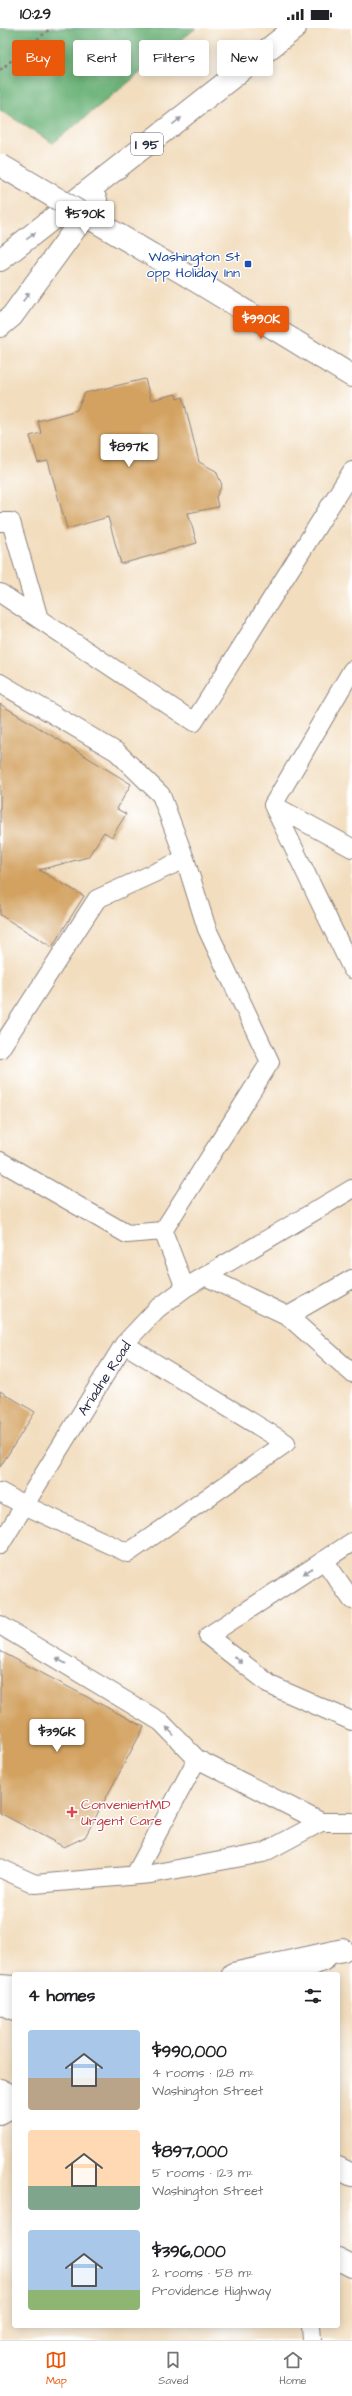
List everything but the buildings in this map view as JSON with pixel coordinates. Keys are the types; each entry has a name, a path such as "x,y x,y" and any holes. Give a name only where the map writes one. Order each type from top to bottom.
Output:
{"main road":[{"name":"I 95","path":"0,260 295,28"},
{"path":"0,165 188,276 352,376"},
{"path":"0,326 12,316 121,165"},
{"path":"242,1972 348,1948"},
{"path":"295,1972 348,1948"},
{"path":"313,1972 348,1948"},
{"path":"0,1986 12,1987"},
{"path":"0,2003 12,2008"},
{"path":"0,2090 12,2096"},
{"path":"0,2113 12,2106"},
{"path":"340,2169 352,2175"},
{"path":"340,2260 352,2266"}],"lane":[{"path":"0,593 194,722 352,470"},
{"path":"0,522 11,522 39,619"},
{"path":"273,805 352,670"},
{"path":"0,683 117,752 162,795 185,858 207,929 270,1062 163,1231"},
{"path":"273,805 352,848"},
{"path":"273,805 352,969"},
{"path":"0,1049 97,899 185,858"},
{"path":"0,1160 127,1234 163,1231"},
{"name":"Ariadne Road","path":"0,1545 124,1344 157,1309 185,1288 352,1188"},
{"path":"163,1231 185,1288"},
{"path":"205,1276 288,1316 352,1373"},
{"path":"288,1316 352,1279"},
{"path":"0,1492 24,1506 128,1553 286,1443 124,1344"},
{"path":"352,1542 208,1636 272,1686 352,1721"},
{"path":"324,1560 352,1600"},
{"path":"0,1626 161,1722 196,1759 321,1822 352,1822"},
{"path":"135,1875 196,1759"},
{"path":"0,1868 35,1884 135,1875 263,1853 321,1822"},
{"path":"311,2328 312,2340"}],"path":[{"path":"0,70 51,28"}],"green space":[{"path":"0,28 196,28 181,40 139,40 139,74 53,143 0,110"}],"place":[{"name":"Washington St opp Holiday Inn","path":"248,264"},
{"name":"ConvenientMD Urgent Care","path":"72,1812"}]}
